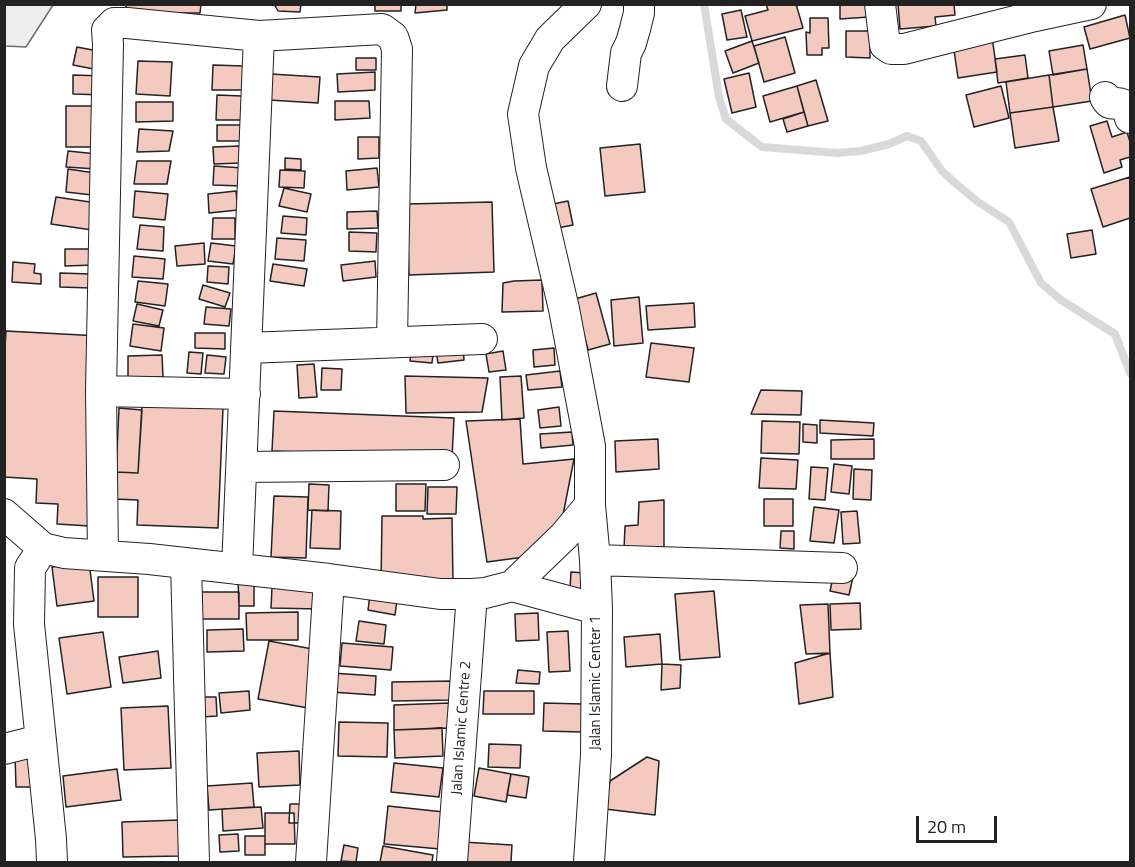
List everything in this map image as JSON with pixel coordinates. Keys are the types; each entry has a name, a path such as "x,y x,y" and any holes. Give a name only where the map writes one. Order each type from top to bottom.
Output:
{"street":[{"name":"Jalan Islamic Center 1","path":"585,4 550,39 534,66 523,114 531,168 564,309 590,446 590,505 597,609 596,755 589,862"},
{"path":"622,86 626,53 632,43 639,4"},
{"path":"880,4 885,45 891,49 904,49 1035,10 1090,4"},
{"path":"102,555 101,391 107,30 114,24 259,36 382,29 393,37 397,49 392,342"},
{"path":"237,569 259,36"},
{"path":"1105,97 1111,104 1119,103 1125,106 1131,118"},
{"path":"246,348 482,339"},
{"path":"101,391 245,394"},
{"path":"242,467 444,465"},
{"path":"4,513 43,548 64,553 186,563 440,594 472,594 512,586 564,536 590,505"},
{"path":"43,548 30,568 17,628 40,740 52,862"},
{"path":"595,560 842,568"},
{"path":"186,563 194,862"},
{"path":"310,862 329,579"},
{"path":"512,586 597,609"},
{"name":"Jalan Islamic Centre 2","path":"452,862 472,594"},
{"path":"4,748 40,740"}],"shaded area":[{"path":"5,4 53,5 26,47 5,46"}],"building":[{"path":"126,4 201,4 200,13 126,13"},
{"path":"274,4 301,4 300,12 278,11"},
{"path":"375,4 401,4 401,11 375,11"},
{"path":"416,4 447,4 447,10 415,13"},
{"path":"766,4 796,4 803,28 752,41 745,16 768,10"},
{"path":"840,4 869,4 869,17 840,19"},
{"path":"898,4 954,4 955,15 935,17 936,26 900,29"},
{"path":"741,10 747,37 727,40 722,14"},
{"path":"1125,15 1130,38 1090,49 1084,27"},
{"path":"810,18 828,18 829,48 822,48 822,55 807,55 806,32 810,33"},
{"path":"846,31 870,31 870,58 846,57"},
{"path":"785,37 795,73 764,82 754,46"},
{"path":"992,37 997,72 958,78 953,43"},
{"path":"752,41 759,63 733,73 725,51"},
{"path":"1083,45 1087,69 1053,75 1049,51"},
{"path":"77,47 108,53 104,71 73,65"},
{"path":"1025,55 1028,78 998,83 995,59"},
{"path":"356,58 376,58 376,70 356,70"},
{"path":"138,61 172,62 170,96 136,94"},
{"path":"213,65 244,66 243,90 212,90"},
{"path":"1087,69 1092,101 1053,107 1049,75"},
{"path":"375,72 375,90 338,92 337,74"},
{"path":"749,73 756,107 732,113 724,79"},
{"path":"271,74 320,77 318,103 269,100"},
{"path":"73,75 105,76 104,95 73,94"},
{"path":"1049,75 1053,107 1010,113 1006,82"},
{"path":"816,80 828,121 808,126 797,86"},
{"path":"797,86 804,112 770,122 763,96"},
{"path":"1001,86 1009,118 974,127 966,95"},
{"path":"217,95 242,96 242,120 216,120"},
{"path":"335,101 369,101 370,118 335,120"},
{"path":"136,102 173,102 173,121 136,122"},
{"path":"66,106 99,106 98,147 66,147"},
{"path":"1053,107 1059,141 1015,148 1010,113"},
{"path":"804,112 808,126 787,132 783,119"},
{"path":"1107,121 1112,137 1127,132 1130,157 1120,160 1122,167 1104,173 1090,126"},
{"path":"217,125 242,125 243,141 217,141"},
{"path":"139,129 173,131 169,151 137,152"},
{"path":"358,137 379,137 379,158 358,159"},
{"path":"640,144 645,192 605,196 600,148"},
{"path":"240,146 241,163 214,164 213,147"},
{"path":"68,151 97,154 96,169 66,167"},
{"path":"285,158 301,159 301,170 285,169"},
{"path":"137,161 171,161 167,184 134,184"},
{"path":"214,166 243,168 242,186 213,185"},
{"path":"377,168 379,187 347,190 346,171"},
{"path":"68,169 95,173 92,195 66,192"},
{"path":"280,170 305,171 304,188 279,187"},
{"path":"1130,177 1130,218 1103,227 1091,189"},
{"path":"284,188 311,194 307,212 279,206"},
{"path":"135,191 168,194 165,220 133,217"},
{"path":"236,191 238,210 209,213 208,194"},
{"path":"56,197 97,203 92,230 51,224"},
{"path":"568,201 573,225 552,229 548,205"},
{"path":"492,202 494,272 409,275 407,204"},
{"path":"377,211 378,228 347,229 347,212"},
{"path":"283,216 307,218 306,235 281,233"},
{"path":"213,218 235,218 235,239 212,239"},
{"path":"140,225 164,227 163,251 137,249"},
{"path":"1092,230 1096,254 1071,258 1067,234"},
{"path":"349,232 377,233 376,252 349,251"},
{"path":"277,238 306,240 304,261 275,259"},
{"path":"204,243 205,264 177,266 175,246"},
{"path":"211,243 236,246 233,264 208,261"},
{"path":"65,249 95,249 94,265 65,266"},
{"path":"134,256 165,259 163,279 132,277"},
{"path":"375,261 376,277 343,281 341,265"},
{"path":"13,262 35,264 34,273 41,274 41,284 12,282"},
{"path":"273,264 307,269 304,286 270,281"},
{"path":"208,266 229,267 228,284 207,282"},
{"path":"60,273 91,274 91,288 60,287"},
{"path":"542,280 543,311 502,312 503,283"},
{"path":"138,281 168,284 165,306 135,302"},
{"path":"203,285 230,293 225,307 199,299"},
{"path":"596,293 610,344 588,350 575,299"},
{"path":"639,297 643,343 614,346 611,300"},
{"path":"694,303 695,327 648,330 646,306"},
{"path":"137,304 163,310 159,326 133,321"},
{"path":"206,307 231,309 229,326 204,324"},
{"path":"133,324 164,328 161,351 130,346"},
{"path":"6,331 100,336 89,526 57,524 58,504 36,503 37,479 4,477"},
{"path":"195,333 225,333 225,349 195,348"},
{"path":"651,343 694,348 689,382 646,377"},
{"path":"463,347 464,360 438,363 436,350"},
{"path":"554,348 555,365 534,367 533,350"},
{"path":"503,351 506,370 489,372 486,354"},
{"path":"189,352 203,353 201,374 187,373"},
{"path":"411,352 433,354 432,363 410,361"},
{"path":"162,355 163,377 128,379 128,356"},
{"path":"207,355 226,357 224,374 205,373"},
{"path":"314,364 317,397 299,398 297,365"},
{"path":"322,368 342,369 341,390 321,390"},
{"path":"560,371 562,387 528,390 526,375"},
{"path":"405,376 488,378 482,412 406,413"},
{"path":"521,376 524,418 502,420 500,377"},
{"path":"761,390 802,391 801,415 751,414"},
{"path":"142,404 223,408 218,528 137,525 138,500 114,499 116,472 138,473"},
{"path":"559,407 561,426 540,428 538,410"},
{"path":"119,408 142,410 138,473 116,472"},
{"path":"274,411 454,418 452,458 272,451"},
{"path":"520,419 523,464 574,459 562,520 532,556 487,562 466,421"},
{"path":"820,420 874,423 873,436 820,433"},
{"path":"762,421 800,422 799,454 761,453"},
{"path":"803,424 817,425 817,443 803,442"},
{"path":"572,432 573,445 541,448 540,434"},
{"path":"658,439 659,469 616,472 615,441"},
{"path":"874,439 874,459 831,459 831,440"},
{"path":"761,458 798,460 796,489 759,488"},
{"path":"834,464 852,466 849,494 831,492"},
{"path":"811,467 828,468 825,500 809,499"},
{"path":"854,469 872,470 871,500 853,499"},
{"path":"309,484 329,485 328,511 308,510"},
{"path":"396,484 426,484 425,511 396,511"},
{"path":"428,487 457,487 456,514 427,514"},
{"path":"274,496 308,497 306,558 271,557"},
{"path":"764,499 793,499 793,526 764,526"},
{"path":"664,500 664,547 624,549 625,526 638,525 639,502"},
{"path":"814,507 839,510 834,543 810,541"},
{"path":"312,510 341,511 340,549 310,548"},
{"path":"857,511 860,543 843,544 841,512"},
{"path":"382,516 423,516 423,519 452,518 453,583 381,583"},
{"path":"781,531 794,531 794,549 780,548"},
{"path":"89,562 94,601 57,606 52,567"},
{"path":"571,572 586,573 585,589 570,589"},
{"path":"834,573 853,577 849,595 830,591"},
{"path":"98,577 138,577 138,617 98,617"},
{"path":"238,581 254,581 254,606 239,606"},
{"path":"272,587 319,589 319,609 271,608"},
{"path":"714,591 720,657 680,660 675,594"},
{"path":"202,592 239,592 239,619 202,619"},
{"path":"370,595 397,600 395,615 368,610"},
{"path":"860,603 861,629 831,630 830,604"},
{"path":"828,604 830,653 806,654 800,605"},
{"path":"298,612 298,640 247,640 246,613"},
{"path":"538,613 539,640 516,641 515,614"},
{"path":"359,621 386,625 384,644 356,641"},
{"path":"243,629 244,651 207,652 207,630"},
{"path":"568,631 570,671 549,672 547,632"},
{"path":"103,632 111,687 67,694 59,638"},
{"path":"660,634 662,664 626,667 624,637"},
{"path":"269,641 318,650 308,708 258,699"},
{"path":"342,643 393,647 391,670 340,666"},
{"path":"158,651 161,678 123,683 119,657"},
{"path":"830,653 833,697 799,704 795,663"},
{"path":"662,664 681,665 680,688 661,690"},
{"path":"518,670 540,672 539,684 516,683"},
{"path":"332,673 376,676 375,695 331,692"},
{"path":"453,681 453,700 392,701 392,682"},
{"path":"249,691 250,710 221,713 219,693"},
{"path":"484,691 534,691 534,714 483,714"},
{"path":"202,697 216,697 217,716 202,717"},
{"path":"450,703 451,728 394,730 394,705"},
{"path":"544,703 583,704 582,732 543,731"},
{"path":"168,706 171,768 124,770 121,708"},
{"path":"339,722 388,723 387,757 338,756"},
{"path":"442,728 443,756 395,758 394,730"},
{"path":"489,744 521,745 520,768 488,767"},
{"path":"299,751 300,785 259,787 257,753"},
{"path":"38,754 39,787 16,787 15,755"},
{"path":"647,757 659,761 655,815 605,809 610,781"},
{"path":"394,763 443,768 439,797 391,792"},
{"path":"479,768 511,774 506,802 474,796"},
{"path":"117,769 121,800 66,807 63,776"},
{"path":"511,774 529,777 526,798 507,795"},
{"path":"252,783 254,807 209,810 207,786"},
{"path":"290,804 309,804 309,823 289,823"},
{"path":"388,806 444,812 440,849 384,844"},
{"path":"261,807 263,828 223,831 222,809"},
{"path":"265,813 294,813 295,844 265,844"},
{"path":"180,820 181,856 123,857 122,822"},
{"path":"238,834 239,851 220,852 219,835"},
{"path":"245,836 265,836 265,855 245,855"},
{"path":"463,842 512,845 511,862 462,862"},
{"path":"344,845 358,848 356,862 341,861"},
{"path":"383,846 433,855 432,862 380,862"}],"waterway":[{"path":"704,4 719,97 726,119 762,147 838,153 861,151 889,144 907,136 921,141 942,171 978,202 1009,222 1041,283 1061,300 1115,334 1130,373"}]}
